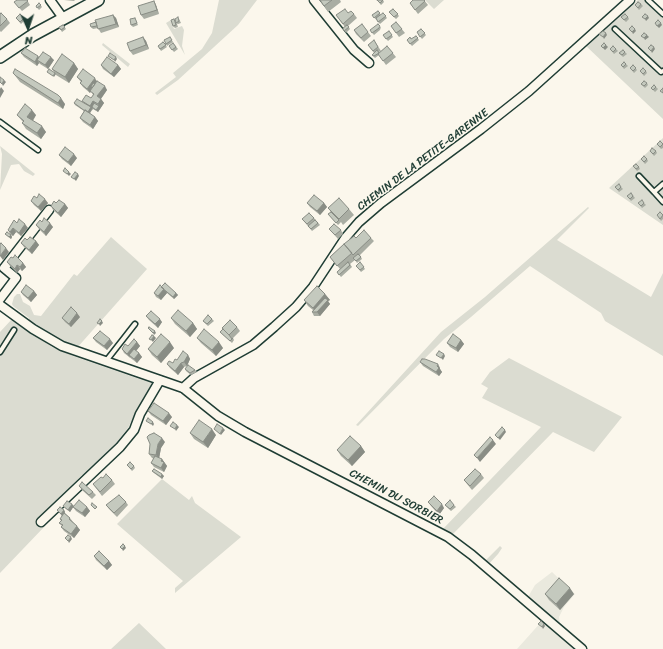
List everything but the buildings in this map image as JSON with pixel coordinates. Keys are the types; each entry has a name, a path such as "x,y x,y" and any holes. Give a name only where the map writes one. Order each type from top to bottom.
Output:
{"main road":[{"path":"0,58 33,35 98,0"}],"street":[{"path":"50,0 63,18"},
{"path":"314,0 354,50 369,62"},
{"name":"CHEMIN DE LA PETITE-GARENNE","path":"183,388 194,378 253,345 274,327 296,307 313,287 346,237 359,222 381,203 481,130 529,91 630,0"},
{"path":"0,299 16,278 4,268 49,210"},
{"path":"0,305 55,343 105,362 183,388"},
{"path":"41,522 120,447 134,430 140,414 160,380"},
{"name":"CHEMIN DU SORBIER","path":"183,388 232,425 448,537 472,555 582,649"}],"lane":[{"path":"648,0 663,14"},
{"path":"615,29 662,72"},
{"path":"0,122 38,150"},
{"path":"639,176 663,202"},
{"path":"654,192 663,184"},
{"path":"105,362 135,324"},
{"path":"0,352 14,330"}],"shaded area":[{"path":"219,0 257,0 238,25 178,80 157,95 155,93 176,77 173,73 202,49 212,33"},
{"path":"425,0 444,0 434,9"},
{"path":"638,0 652,0 663,10 663,119 586,46"},
{"path":"171,20 174,29 182,26 184,30 182,46 185,55 166,23"},
{"path":"103,43 130,64 128,67 102,45"},
{"path":"663,138 663,225 609,188"},
{"path":"0,146 35,174 33,176 24,171 19,164 11,165 0,190 2,154"},
{"path":"588,207 589,208 557,240 651,297 663,273 663,356 605,321 601,313 530,266 444,339 358,426 356,425 441,332 485,297"},
{"path":"111,237 147,269 76,349 41,331 29,321 29,318 13,306 12,304 14,297 17,294 20,294 23,302 30,306 34,315 41,316 74,274 77,276"},
{"path":"12,319 52,347 73,356 154,384 138,408 128,428 113,447 115,450 84,477 82,475 37,519 45,526 0,573 0,332"},
{"path":"509,358 622,417 594,452 553,432 452,535 442,530 541,427 482,398 488,388 481,384 490,372"},
{"path":"162,479 189,500 192,496 195,503 241,537 175,593 175,588 183,581 117,524"},
{"path":"500,546 502,548 488,565 485,561"},
{"path":"552,572 575,594 564,607 559,617 560,625 588,649 517,649 542,621 524,604 535,585"},
{"path":"139,623 166,649 111,649"}]}
